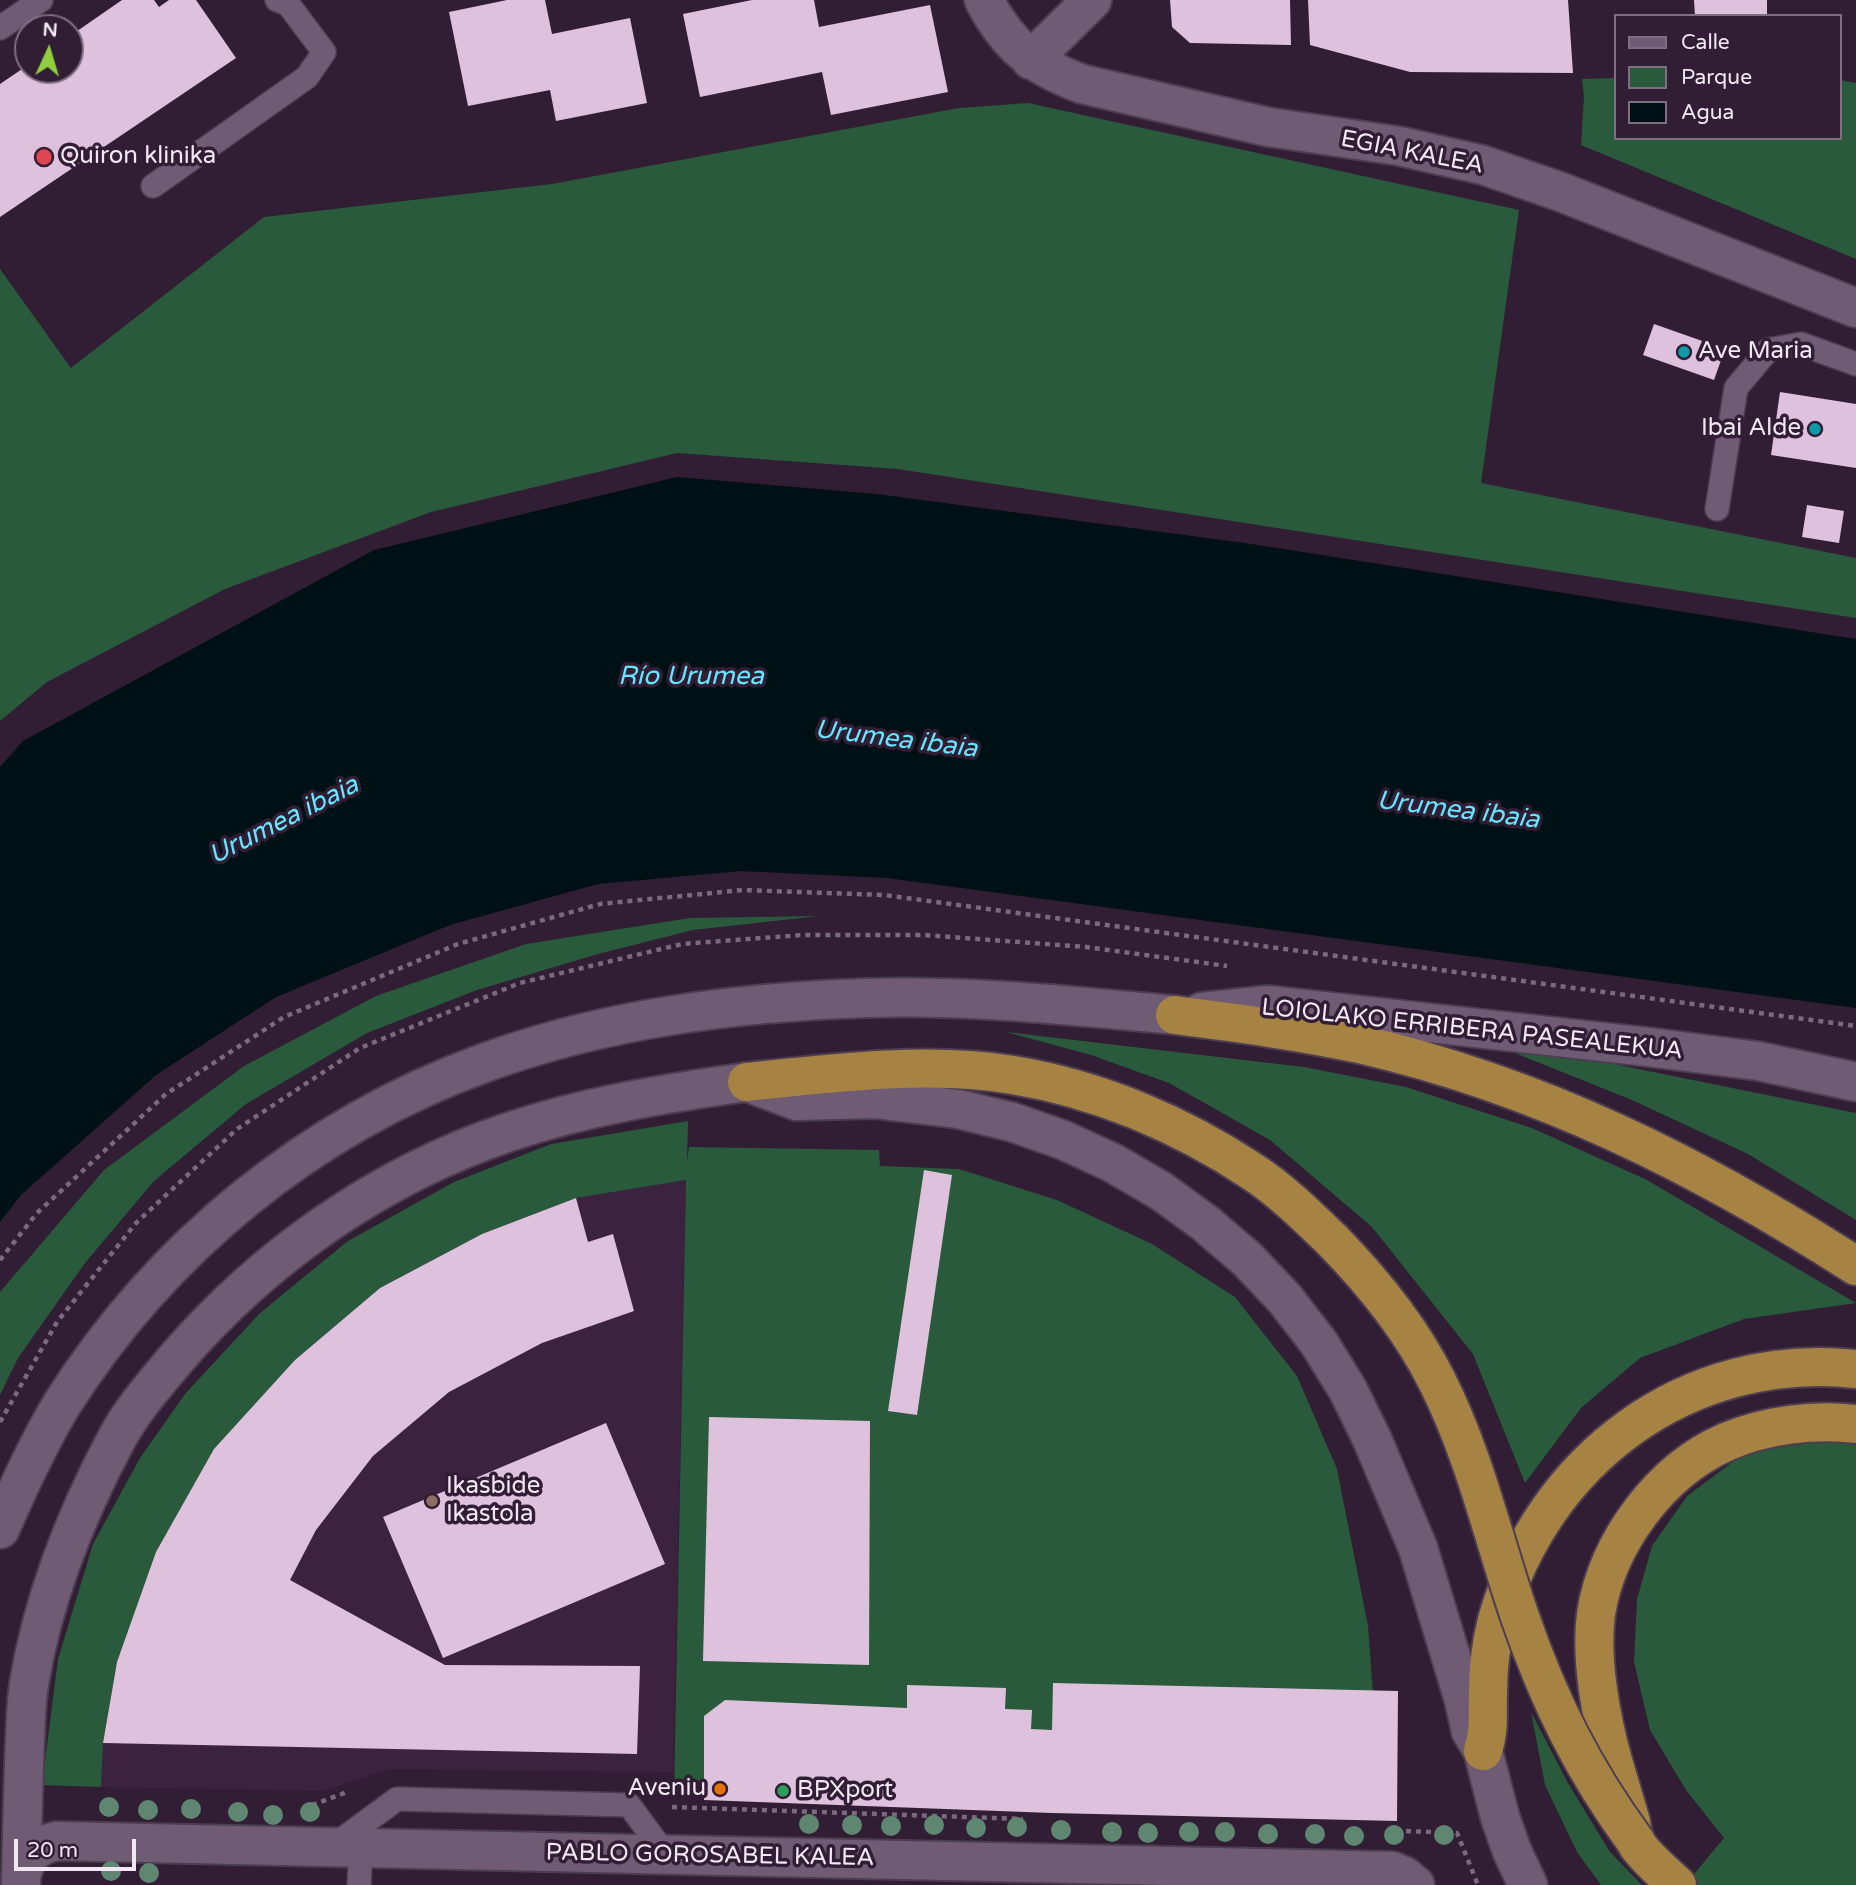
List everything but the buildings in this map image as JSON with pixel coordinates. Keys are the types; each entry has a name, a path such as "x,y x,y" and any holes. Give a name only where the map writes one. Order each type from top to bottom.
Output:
{"highway":[{"path":"1175,1015 1275,1028 1359,1044 1430,1063 1537,1098 1680,1162 1856,1266"},
{"path":"747,1082 852,1072 957,1070 1011,1075 1056,1084 1143,1113 1204,1142 1255,1173 1296,1206 1364,1273 1391,1307 1437,1380 1466,1449 1520,1616 1557,1713 1606,1802 1636,1842 1677,1885"},
{"path":"1483,1751 1489,1730 1490,1657 1497,1622 1511,1577 1542,1517 1583,1467 1622,1433 1663,1406 1710,1385 1764,1371 1826,1366 1856,1369"},
{"path":"1636,1842 1609,1746 1596,1675 1596,1614 1609,1567 1633,1522 1657,1493 1690,1462 1726,1442 1771,1428 1833,1421 1856,1424"}],"street":[{"name":"EGIA KALEA","path":"984,0 1007,37 1031,60 1055,74 1108,91 1268,127 1399,146 1483,165 1574,197 1856,308"},
{"path":"1031,60 1092,0"},
{"name":"LOIOLAKO ERRIBERA PASEALEKUA","path":"0,1529 26,1469 62,1405 104,1344 202,1235 258,1186 311,1149 367,1116 425,1087 484,1063 609,1027 728,1007 872,998 1009,1001 1175,1015 1268,1005 1758,1061 1856,1082"},
{"path":"21,1881 28,1687 42,1621 61,1558 118,1436 157,1381 197,1334 239,1292 296,1245 352,1207 448,1156 509,1132 578,1113 676,1092 747,1082 797,1101 874,1099 958,1109 1012,1122 1063,1140 1113,1163 1161,1191 1205,1223 1247,1259 1285,1299 1319,1343 1348,1390 1373,1439 1418,1548 1464,1699 1471,1731 1483,1751 1500,1817 1528,1885"},
{"name":"PABLO GOROSABEL KALEA","path":"21,1881 24,1863 32,1851 48,1843 57,1842 350,1860 675,1870 1102,1875 1392,1871 1415,1885"}],"lane":[{"path":"0,28 41,0"},
{"path":"153,186 307,77 324,52 288,4 277,0"},
{"path":"1717,509 1736,388 1768,350 1801,344 1856,365"},
{"path":"350,1860 397,1799 629,1805 675,1870"}],"path":[{"path":"309,1806 359,1788"},
{"path":"664,1801 673,1808 1031,1819"},
{"path":"1402,1831 1457,1833 1478,1885"}],"shaded area":[{"name":"Ikasbide Ikastola","path":"686,1180 673,1772 390,1769 323,1791 101,1787 103,1743 117,1662 295,1360 380,1288 482,1234 576,1198"}],"green space":[{"path":"1615,78 1615,140 1842,140 1842,80 1856,83 1856,259 1581,145 1584,97 1582,79"},
{"path":"1028,103 1519,210 1481,483 1856,558 1856,618 898,469 677,453 431,512 225,589 47,682 0,721 0,269 71,368 264,217 552,184 959,108"},
{"path":"819,916 693,930 598,954 477,990 367,1033 246,1104 154,1181 85,1263 18,1358 0,1395 0,1292 104,1170 244,1066 376,996 526,944 690,918"},
{"path":"1006,1032 1304,1067 1406,1087 1532,1128 1647,1180 1856,1303 1744,1319 1640,1358 1581,1408 1525,1483 1473,1354 1372,1227 1270,1140 1169,1083 1091,1055"},
{"path":"1470,1035 1856,1113 1856,1220 1748,1154 1632,1100"},
{"path":"688,1121 687,1162 689,1147 879,1150 880,1166 959,1169 1057,1200 1152,1244 1235,1297 1297,1376 1337,1469 1368,1626 1381,1803 674,1794 686,1180 576,1198 482,1234 380,1288 295,1360 117,1662 103,1743 101,1787 42,1785 58,1659 93,1544 140,1458 185,1394 260,1313 348,1241 454,1182 551,1144"},
{"path":"1806,1438 1856,1442 1856,1885 1685,1885 1724,1838 1686,1790 1650,1730 1634,1662 1637,1599 1652,1546 1687,1496 1746,1452"},
{"path":"1531,1712 1568,1783 1610,1852 1642,1885 1601,1885 1577,1852 1545,1785"}],"water":[{"name":"Río Urumea","path":"677,477 877,494 1252,544 1856,639 1856,1008 887,878 741,871 598,884 450,925 276,997 156,1075 21,1195 0,1222 0,767 23,741 374,550"}],"place":[{"name":"Quiron klinika","path":"44,157"},
{"name":"Ave Maria","path":"1684,352"},
{"name":"Ibai Alde","path":"1815,429"},
{"name":"Ikasbide Ikastola","path":"432,1501"},
{"name":"Aveniu","path":"720,1789"},
{"name":"BPXport","path":"783,1791"}],"water label":[{"name":"Urumea ibaia","path":"896,740"},
{"name":"Urumea ibaia","path":"1458,811"},
{"name":"Urumea ibaia","path":"284,821"}]}
